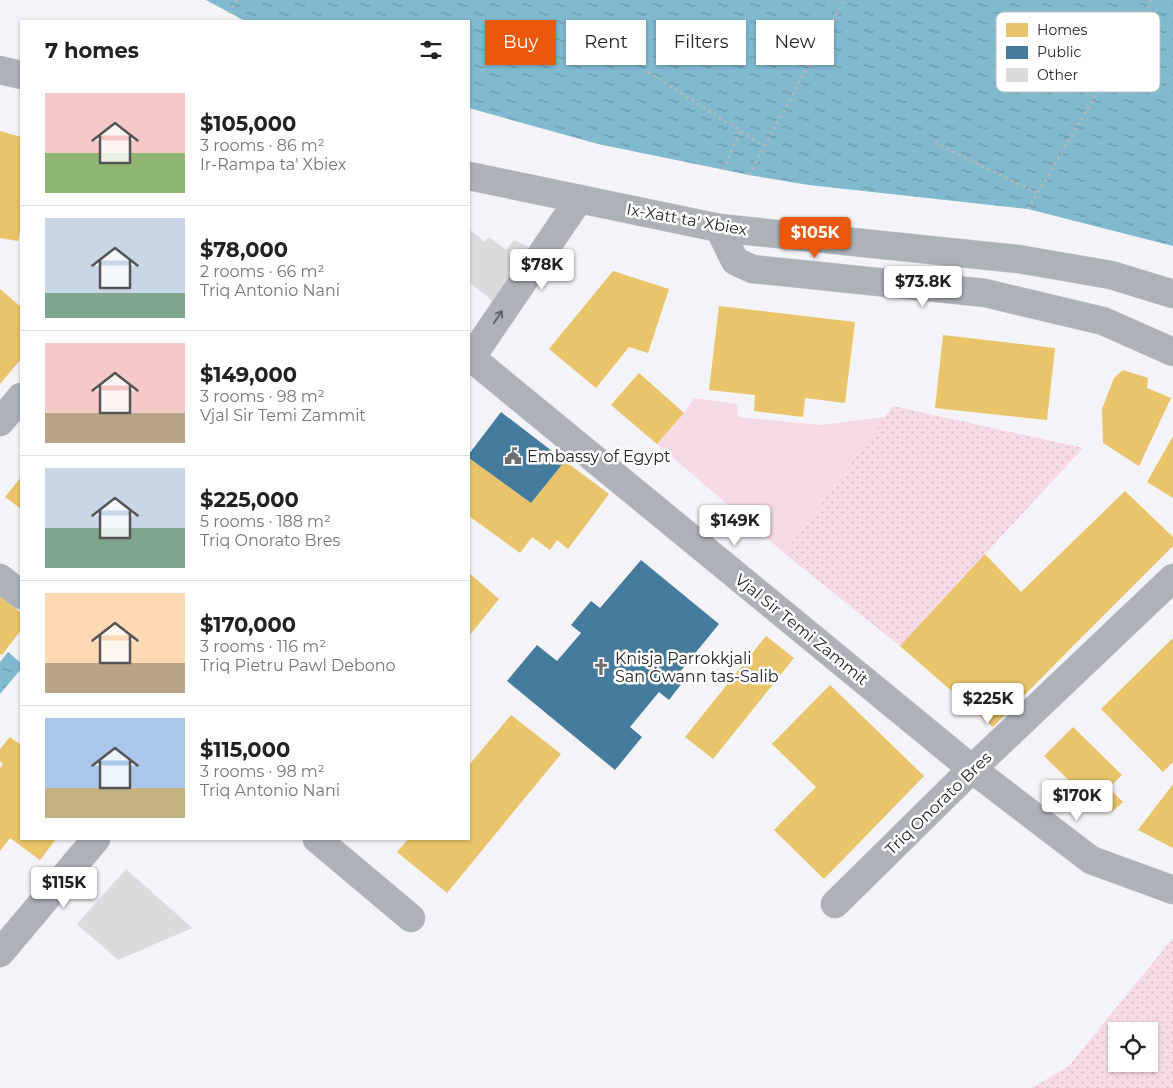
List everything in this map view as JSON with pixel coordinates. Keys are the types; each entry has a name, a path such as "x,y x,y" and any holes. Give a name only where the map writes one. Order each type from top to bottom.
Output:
{"main road":[{"path":"0,70 20,75"},
{"name":"Ix-Xatt ta' Xbiex","path":"470,176 718,228 1018,258 1112,275 1173,294"}],"street":[{"path":"470,357 578,199"},
{"path":"718,228 735,261 752,269 986,294 1103,321 1173,352"},
{"name":"Vjal Sir Temi Zammit","path":"470,359 972,769 1091,860 1173,890"},
{"path":"0,422 20,398"},
{"path":"0,578 20,594"},
{"name":"Triq Onorato Bres","path":"835,904 972,769 1173,578"},
{"path":"0,953 95,840"},
{"path":"318,840 410,918"}],"path":[{"path":"228,13 237,0"},
{"path":"749,175 844,0"},
{"path":"1145,12 1152,0"},
{"path":"648,72 764,146"},
{"path":"1028,209 1098,92"},
{"path":"723,170 740,131"},
{"path":"935,143 1038,193"}],"shaded area":[{"path":"694,398 737,404 738,417 821,425 885,417 784,553 657,444 684,413"},
{"path":"893,406 1083,448 900,646 784,553"},
{"path":"1173,938 1173,1088 1032,1088 1069,1066"}],"water":[{"path":"206,0 1173,0 1173,246 1028,209 809,185 749,175 598,144 470,108 470,20 243,20"},
{"path":"8,652 20,662 20,670 0,694 0,662"}],"building: Homes":[{"path":"0,131 20,137 20,231 18,241 0,238"},
{"path":"613,271 669,289 648,353 629,347 596,388 549,349"},
{"path":"0,289 20,306 20,360 0,384"},
{"path":"719,306 855,322 845,403 805,398 803,417 754,411 755,395 709,390"},
{"path":"943,335 1055,348 1047,420 935,408"},
{"path":"1123,370 1148,378 1147,388 1171,398 1139,466 1103,443 1102,409 1114,378"},
{"path":"639,373 684,413 657,444 611,405"},
{"path":"1173,436 1173,498 1147,482"},
{"path":"470,459 531,503 565,461 609,494 568,549 557,540 550,550 532,537 520,553 470,517"},
{"path":"20,478 20,508 5,497"},
{"path":"1125,491 1173,537 1173,546 993,727 900,646 985,554 1021,592"},
{"path":"470,574 499,599 470,635"},
{"path":"0,596 20,612 20,631 2,655 0,654"},
{"path":"766,636 794,658 713,759 685,737"},
{"path":"1173,638 1173,762 1163,772 1101,709"},
{"path":"830,685 924,776 824,879 774,830 816,787 772,744"},
{"path":"511,715 561,754 447,893 397,852 407,840 470,840 470,764"},
{"path":"1073,727 1122,775 1109,788 1123,802 1113,811 1099,798 1091,802 1044,756"},
{"path":"10,737 20,744 20,840 55,840 40,860 10,838 0,851 0,768 3,764 0,761 0,749"},
{"path":"1173,784 1173,848 1138,830"}],"building: Public":[{"name":"Embassy of Egypt","path":"501,412 565,461 531,503 470,459 470,453"},
{"name":"Knisja Parrokkjali San Ġwann tas-Salib","path":"641,560 719,624 679,673 686,678 669,700 659,692 630,727 642,737 615,770 507,681 537,645 557,661 581,633 571,625 591,601 600,608"}],"building: Other":[{"path":"470,230 485,242 489,237 506,250 514,240 536,250 495,303 470,283"},
{"path":"126,869 192,928 118,960 77,924"}],"place":[{"name":"Embassy of Egypt","path":"513,456"},
{"name":"Knisja Parrokkjali San Ġwann tas-Salib","path":"601,667"}]}
